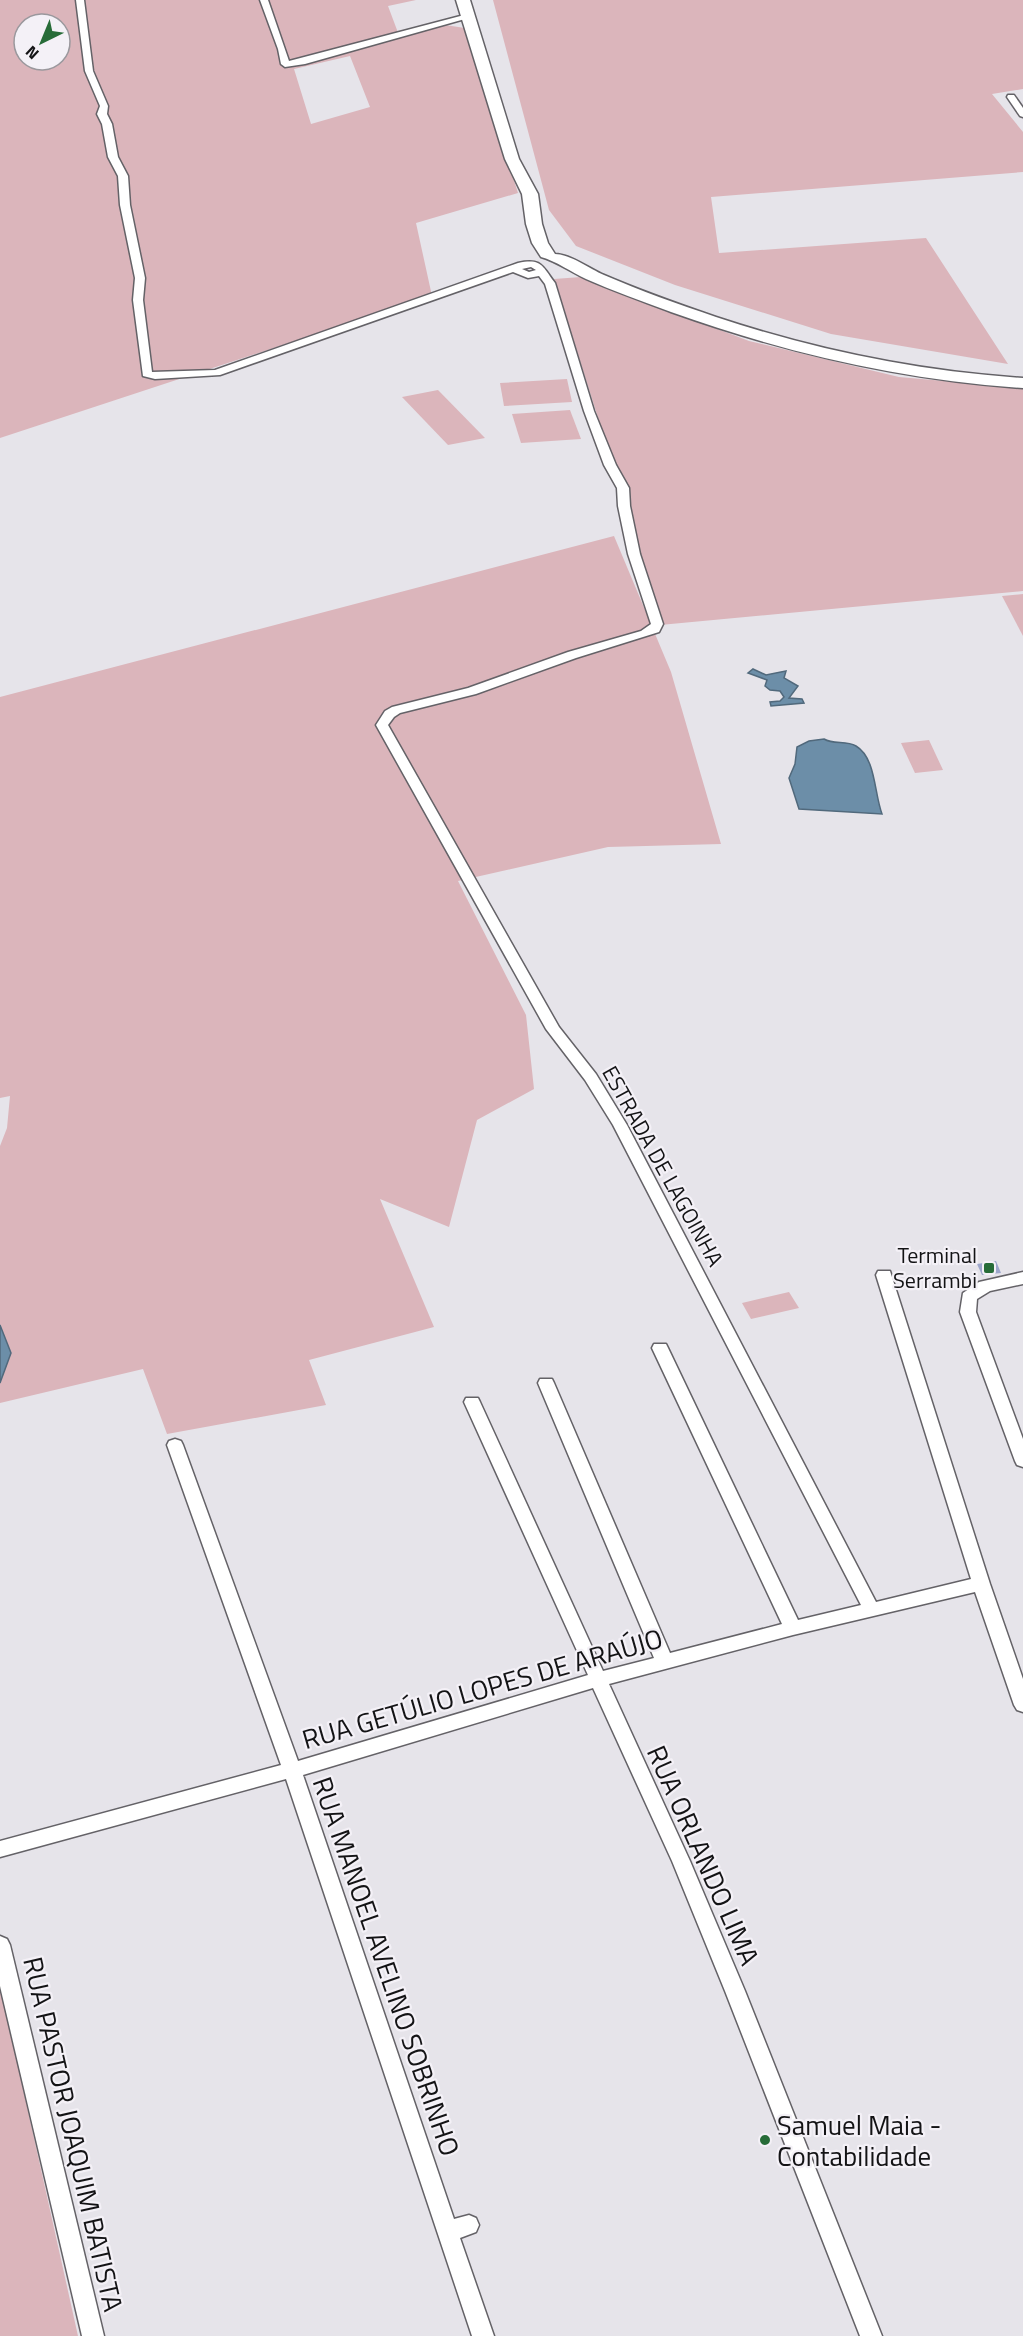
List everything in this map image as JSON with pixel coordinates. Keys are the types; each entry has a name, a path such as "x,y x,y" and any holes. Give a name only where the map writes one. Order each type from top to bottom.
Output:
{"main road":[{"path":"463,0 512,159 530,194 534,224 540,243 552,258 611,284 708,320 797,348 903,370 1023,383"},
{"path":"552,258 843,348 934,365 1023,374"}],"street":[{"path":"80,0 89,71 104,106 102,114 107,124 113,158 123,176 125,205 140,278 138,300 147,374 155,376 216,373 519,267 552,258"},
{"path":"264,0 282,49 285,64 302,62 468,17"},
{"path":"1023,96 1011,97 1023,114"},
{"path":"519,267 518,273 533,275 552,258"},
{"name":"ESTRADA DE LAGOINHA","path":"552,258 550,284 601,443 623,488 624,506 634,554 657,624 655,629 645,634 616,641 472,691 388,714 383,721 383,729 554,1029 591,1077 620,1125 871,1608"},
{"path":"884,1275 981,1584 1023,1705"},
{"path":"1023,1278 996,1282 976,1290 969,1297 968,1311 1023,1461"},
{"path":"660,1348 793,1628"},
{"path":"546,1383 665,1663"},
{"name":"RUA ORLANDO LIMA","path":"472,1402 681,1861 871,2336"},
{"name":"RUA MANOEL AVELINO SOBRINHO","path":"175,1445 292,1770 483,2336"},
{"name":"RUA GETÚLIO LOPES DE ARAÚJO","path":"0,1848 292,1770 597,1680 871,1608 981,1584"},
{"name":"RUA PASTOR JOAQUIM BATISTA","path":"0,1945 93,2336"},
{"path":"449,2231 470,2225"}],"shaded area":[{"path":"0,0 416,0 388,6 400,38 445,25 465,28 518,193 416,223 432,296 0,438","holes":["350,56 370,107 311,124 294,69"]},
{"path":"493,0 1023,0 1023,89 992,94 1023,132 1023,172 711,197 719,253 926,238 1008,364 831,334 675,285 576,246 549,210"},
{"path":"581,277 749,341 899,377 1023,388 1023,591 660,625 639,547 554,279"},
{"path":"567,379 572,402 504,406 500,383"},
{"path":"438,390 485,438 448,445 402,397"},
{"path":"570,410 581,439 521,443 512,414"},
{"path":"614,536 671,672 721,844 608,847 458,881 526,1015 534,1089 477,1120 449,1227 380,1199 434,1327 309,1360 326,1405 167,1434 143,1369 0,1403 0,1383 11,1353 0,1325 0,1146 7,1128 10,1096 0,1098 0,697"},
{"path":"1023,594 1023,636 1002,596"},
{"path":"929,740 943,770 915,773 901,743"},
{"path":"789,1292 799,1308 751,1319 742,1303"},
{"path":"0,1985 78,2336 0,2336"}],"water":[{"path":"753,669 766,675 786,671 784,678 798,686 789,698 802,699 804,703 771,706 770,702 780,701 784,697 780,691 770,690 765,686 767,680 748,673"},
{"path":"824,739 852,744 863,752 871,767 882,814 799,809 789,778 795,764 797,747 809,741"},
{"path":"0,1325 11,1353 0,1383"}],"building":[{"name":"Terminal Serrambi","path":"996,1261 1001,1273 982,1275 977,1264"}],"place":[{"name":"Terminal Serrambi","path":"989,1268"},
{"name":"Samuel Maia - Contabilidade","path":"765,2140"}]}
